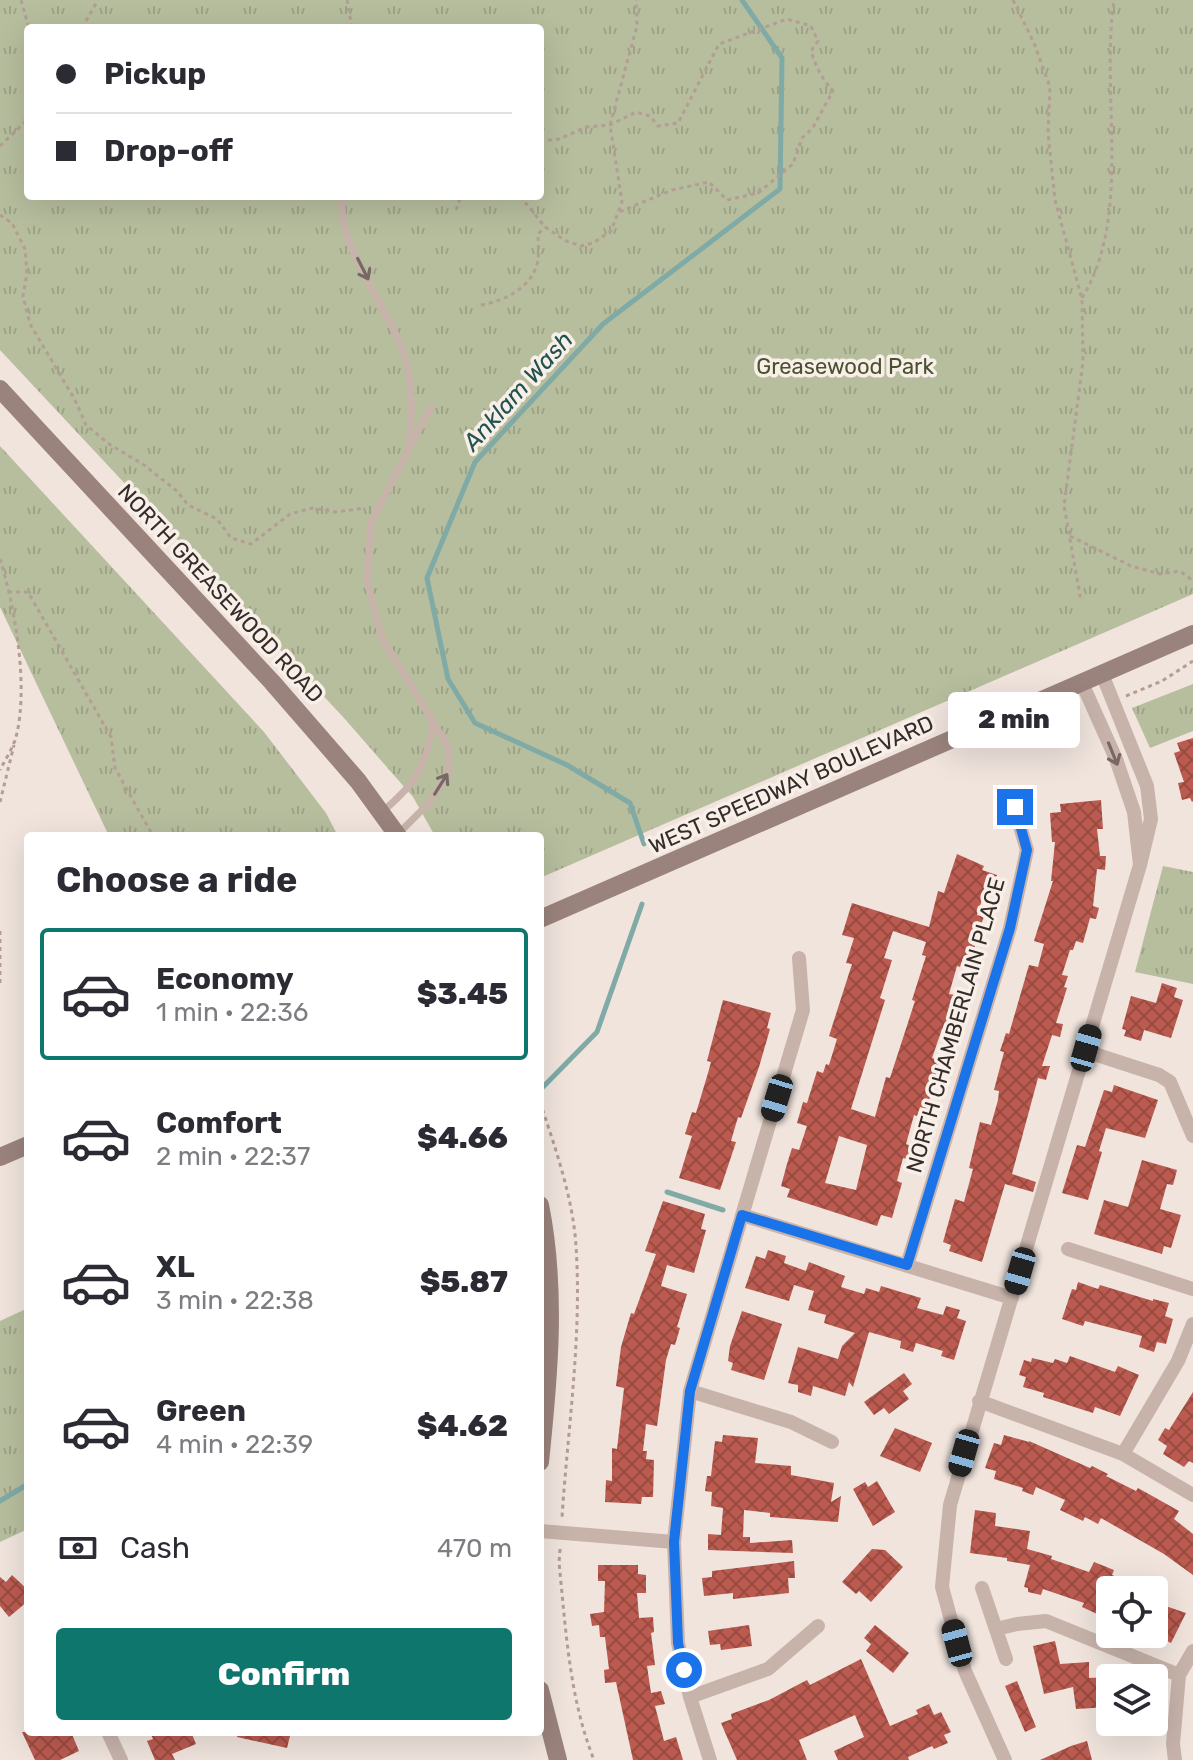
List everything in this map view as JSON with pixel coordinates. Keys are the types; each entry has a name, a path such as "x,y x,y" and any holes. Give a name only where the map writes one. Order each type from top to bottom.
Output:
{"main road":[{"name":"NORTH GREASEWOOD ROAD","path":"0,389 272,682 382,812 395,832"},
{"name":"WEST SPEEDWAY BOULEVARD","path":"544,917 1193,634"},
{"path":"0,1157 24,1147"},
{"path":"544,1224 548,1243 551,1321 544,1411"},
{"path":"544,1711 558,1760"}],"street":[{"path":"999,1758 965,1671 942,1587 950,1505 1151,819 1147,786 1102,674"},
{"path":"1082,683 1116,759 1134,812 1140,865"},
{"name":"NORTH CHAMBERLAIN PLACE","path":"907,1265 1010,928 1027,850 1011,796"},
{"path":"710,1760 690,1697 678,1643 674,1542 690,1391 803,1010 799,958"},
{"path":"1085,1051 1172,1080 1193,1136"},
{"path":"742,1215 1012,1298"},
{"path":"1068,1249 1193,1289"},
{"path":"1123,1454 1178,1361 1193,1324"},
{"path":"690,1391 791,1422 832,1442"},
{"path":"979,1401 1123,1454 1193,1495"},
{"path":"544,1531 674,1542"},
{"path":"982,1588 1006,1659"},
{"path":"996,1629 1046,1621 1179,1675"},
{"path":"690,1697 768,1669 818,1626"},
{"path":"1175,1760 1173,1744 1179,1675 1193,1651"},
{"path":"110,1736 121,1760"}],"lane":[{"path":"343,200 342,225 402,349 409,372 412,412 409,449"},
{"path":"400,832 428,804 448,774 449,748 382,638 367,581 371,522 431,407"},
{"path":"382,812 406,791 422,769 433,724"}],"path":[{"path":"21,0 28,24"},
{"path":"84,24 98,0"},
{"path":"347,0 351,24"},
{"path":"523,200 545,227 566,241 581,246 593,243 611,231 622,202 610,125 637,26 636,0"},
{"path":"1013,0 1034,43 1050,87 1048,133 1055,200 1082,299 1083,362 1064,506 1081,601"},
{"path":"1082,299 1093,280 1105,243 1110,205 1109,35 1114,0"},
{"path":"544,141 559,139 586,127 610,125 636,112 650,116 658,126 678,123 719,44 787,19 811,26 818,41 811,51 815,64 833,91 812,129 802,138 793,164 758,193 727,200 709,182 672,190 619,212"},
{"path":"0,146 24,124"},
{"path":"456,210 460,200"},
{"path":"0,215 12,223 25,249 27,274 23,296 30,324 75,400 86,425 109,444 144,465 177,491 188,505 217,519 231,538 251,544 290,514 312,508 335,512 378,506"},
{"path":"481,305 502,301 524,284 538,262 538,234 545,227"},
{"path":"1070,536 1131,566 1160,574 1180,571 1193,581"},
{"path":"0,559 22,680 16,738 0,802"},
{"path":"8,592 28,592 111,737 115,768 151,832"},
{"path":"1113,701 1162,681 1193,661"},
{"path":"0,770 16,738"},
{"path":"0,931 0,983"},
{"path":"560,1549 573,1694 594,1760"}],"green space":[{"name":"Greasewood Park","path":"0,0 1193,0 1193,594 544,876 544,832 433,832 413,797 344,718 0,350"},
{"path":"0,446 264,732 326,813 336,832 107,832 0,607"},
{"path":"1193,684 1193,731 1150,748 1132,708"},
{"path":"1163,866 1193,872 1193,984 1135,972"},
{"path":"24,1310 24,1531 0,1542 0,1321"}],"building":[{"path":"1193,738 1192,802 1190,798 1182,800 1178,783 1184,782 1174,753 1180,751 1177,743"},
{"path":"1101,800 1103,829 1097,829 1100,856 1106,856 1105,870 1097,869 1093,906 1099,908 1096,919 1090,918 1083,943 1076,941 1073,950 1070,950 1062,975 1068,976 1064,987 1067,988 1056,1023 1063,1024 1060,1037 1052,1035 1042,1066 1050,1066 1046,1080 1038,1078 1012,1174 1036,1182 1033,1192 1005,1184 982,1262 949,1251 951,1245 943,1242 955,1199 964,1202 980,1122 991,1125 999,1091 994,1090 1004,1052 1000,1051 1006,1033 1009,1034 1029,965 1038,967 1044,944 1034,941 1053,881 1055,842 1052,842 1050,813 1061,812 1060,804"},
{"path":"957,854 984,866 982,870 997,875 992,893 985,891 977,915 984,917 972,945 975,946 970,960 963,958 960,967 957,966 949,994 955,995 949,1016 953,1018 949,1031 942,1029 932,1058 943,1061 935,1077 927,1109 920,1107 917,1116 914,1115 906,1144 914,1147 911,1160 903,1158 897,1181 902,1183 892,1218 881,1215 877,1226 787,1197 790,1189 781,1186 787,1164 792,1148 799,1150 807,1126 797,1123 803,1102 807,1103 817,1071 823,1073 826,1064 829,1065 837,1039 829,1036 852,964 846,963 854,938 842,935 852,903 929,927 938,891 944,893","holes":["893,931 926,942 922,955 926,956 912,1000 915,1001 890,1078 886,1077 875,1117 851,1109 885,1000 880,998 892,960 884,958","839,1136 867,1145 856,1190 825,1183"]},
{"path":"1162,983 1177,988 1174,997 1183,1000 1171,1038 1144,1030 1141,1041 1124,1036 1126,1030 1122,1029 1131,996 1156,1003"},
{"path":"723,1000 771,1013 767,1028 770,1029 741,1118 738,1117 731,1141 736,1142 720,1190 679,1178 692,1136 685,1134 692,1112 696,1113 708,1073 711,1062 707,1061"},
{"path":"1114,1085 1158,1100 1145,1138 1106,1128 1088,1200 1062,1193 1077,1145 1085,1147 1104,1090 1112,1092"},
{"path":"1142,1160 1177,1170 1173,1185 1167,1184 1160,1209 1181,1215 1171,1248 1164,1246 1162,1254 1094,1234 1104,1200 1128,1207"},
{"path":"663,1201 705,1214 701,1229 706,1230 694,1273 667,1265 661,1286 687,1294 675,1345 671,1344 666,1360 657,1426 646,1424 643,1451 647,1451 646,1459 654,1460 653,1497 642,1497 641,1504 605,1502 606,1480 612,1481 612,1448 617,1449 624,1388 616,1386 621,1347 631,1313 634,1314 656,1254 645,1251"},
{"path":"768,1250 786,1256 784,1263 806,1271 809,1262 845,1276 841,1287 864,1294 866,1288 879,1292 881,1286 921,1298 917,1308 943,1315 946,1306 960,1310 957,1318 966,1321 954,1360 941,1356 943,1351 916,1343 913,1352 900,1348 901,1341 869,1332 853,1387 849,1382 845,1396 813,1386 811,1396 798,1392 798,1385 788,1383 798,1347 838,1359 842,1346 855,1333 824,1323 826,1315 808,1310 814,1291 794,1285 789,1301 745,1288 756,1256 765,1259"},
{"path":"1078,1282 1169,1303 1165,1316 1173,1319 1166,1344 1157,1342 1154,1352 1139,1347 1142,1336 1085,1321 1083,1326 1062,1319 1072,1289 1076,1290"},
{"path":"742,1311 782,1324 764,1380 731,1370 733,1363 728,1361"},
{"path":"1070,1356 1115,1372 1118,1366 1139,1375 1120,1416 1095,1407 1093,1413 1043,1397 1044,1393 1023,1387 1026,1377 1019,1375 1024,1360 1031,1362 1032,1358 1053,1363 1055,1359 1067,1363"},
{"path":"904,1373 912,1384 903,1391 909,1399 889,1414 884,1408 874,1415 864,1402"},
{"path":"1193,1392 1193,1463 1189,1461 1184,1467 1163,1454 1167,1446 1158,1440 1165,1428 1169,1430"},
{"path":"895,1428 932,1443 920,1472 880,1456"},
{"path":"723,1435 758,1438 755,1463 791,1466 791,1475 834,1483 831,1502 841,1496 838,1522 770,1517 770,1513 744,1510 743,1537 750,1537 750,1543 792,1540 793,1553 708,1550 708,1534 721,1535 723,1508 711,1506 712,1492 705,1491 707,1476 711,1476 715,1441 722,1442"},
{"path":"1004,1435 1029,1441 1090,1468 1092,1466 1108,1474 1106,1476 1136,1491 1138,1488 1179,1511 1174,1519 1193,1534 1193,1575 1164,1554 1101,1518 1098,1524 1060,1510 1065,1500 1036,1487 1033,1495 1022,1491 1023,1488 994,1479 996,1471 985,1468 994,1443 1001,1445"},
{"path":"877,1481 895,1512 873,1526 853,1489 865,1482 868,1487"},
{"path":"975,1510 996,1513 995,1526 1030,1531 1027,1549 1089,1572 1094,1562 1114,1570 1114,1576 1096,1576 1096,1614 1082,1607 1084,1603 1043,1589 1041,1595 1028,1592 1028,1588 1024,1587 1030,1565 970,1553"},
{"path":"872,1549 885,1550 903,1567 871,1602 842,1582"},
{"path":"794,1561 795,1578 788,1578 789,1593 733,1599 733,1593 704,1596 702,1578 712,1577 712,1571"},
{"path":"598,1565 638,1565 638,1574 646,1575 646,1593 637,1593 639,1618 653,1617 654,1632 651,1633 655,1665 647,1666 651,1693 661,1691 665,1704 655,1706 664,1741 676,1737 683,1760 633,1760 616,1682 605,1683 604,1670 609,1669 605,1637 600,1637 599,1625 592,1626 590,1614 604,1612 605,1581 598,1581"},
{"path":"12,1575 24,1586 24,1604 9,1617 0,1606 0,1577 6,1582"},
{"path":"1168,1607 1186,1613 1171,1643 1168,1642"},
{"path":"749,1625 752,1646 721,1650 720,1644 710,1645 708,1631"},
{"path":"875,1625 909,1653 893,1673 866,1651 871,1644 864,1638"},
{"path":"1055,1641 1060,1664 1089,1662 1089,1678 1096,1678 1096,1708 1076,1709 1073,1687 1044,1694 1033,1646"},
{"path":"861,1659 890,1726 918,1714 916,1710 929,1704 934,1715 941,1712 951,1732 944,1735 948,1743 934,1749 932,1746 908,1757 909,1760 838,1760 834,1751 864,1737 855,1715 799,1740 807,1760 737,1760 721,1723 732,1719 731,1714 769,1700 807,1680 810,1685"},
{"path":"1017,1681 1036,1727 1025,1732 1005,1686"},
{"path":"22,1732 24,1736 73,1736 79,1751 60,1760 35,1760"},
{"path":"152,1736 193,1736 196,1744 172,1754 175,1760 155,1760 147,1741 153,1739"},
{"path":"237,1736 290,1736 287,1748"},
{"path":"1087,1741 1092,1760 1040,1760 1071,1746"}],"waterway":[{"name":"Anklam Wash","path":"644,844 630,803 567,765 475,723 448,679 427,578 475,462 603,324 780,189 782,58 742,0"},
{"name":"Anklam Wash","path":"544,1086 597,1032 642,904"},
{"path":"667,1192 723,1210"},
{"name":"Anklam Wash","path":"0,1501 24,1486"}],"route":[{"path":"684,1670 678,1643 674,1542 690,1391 742,1215 907,1265 1010,928 1027,850 1015,807"}]}
